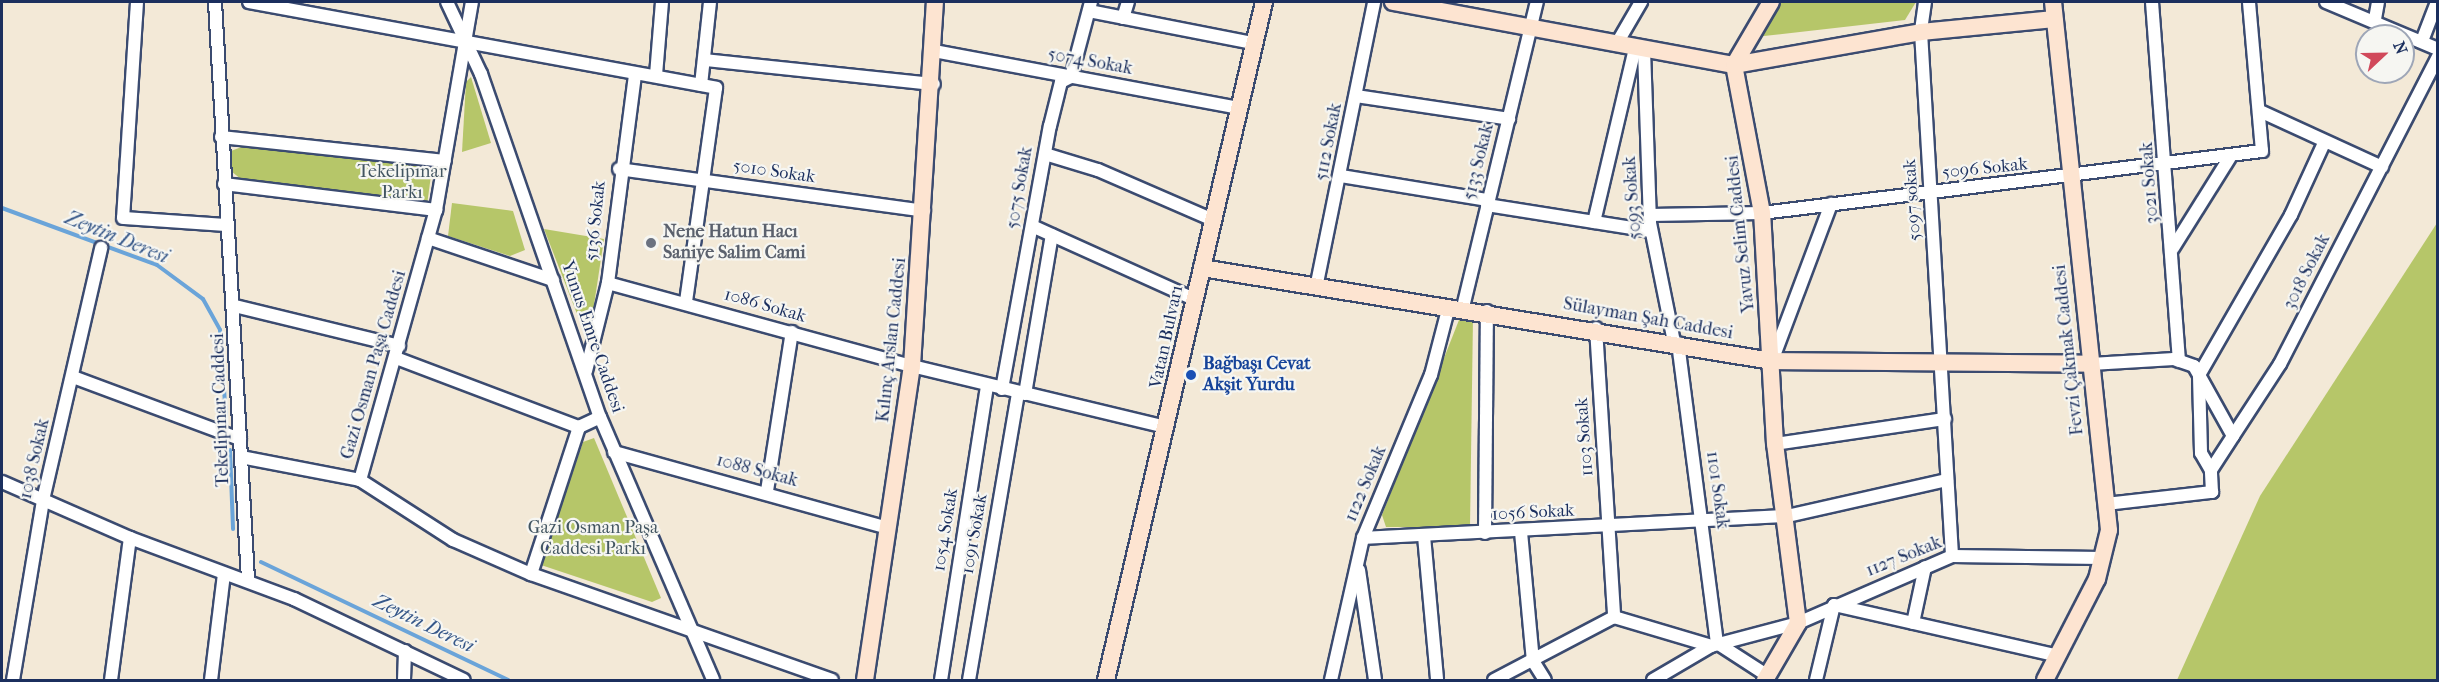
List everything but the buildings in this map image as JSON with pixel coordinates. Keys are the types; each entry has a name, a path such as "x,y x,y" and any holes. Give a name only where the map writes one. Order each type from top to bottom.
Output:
{"street":[{"path":"137,2 123,218 227,225"},
{"name":"Tekelipınar Caddesi","path":"214,2 224,184 235,306 248,580"},
{"path":"249,2 466,44 635,74 656,75 716,88 686,302"},
{"name":"Yunus Emre Caddesi","path":"447,2 466,44 586,371 600,417 688,629 713,681"},
{"name":"Gazi Osman Paşa Caddesi","path":"472,2 435,210 398,352 360,480 453,540 531,574 832,681"},
{"path":"656,75 662,2"},
{"path":"701,85 710,2"},
{"name":"Kılınç Arslan Caddesi","path":"865,681 912,366 934,84 935,2"},
{"path":"1123,18 1128,2"},
{"name":"Vatan Bulvarı","path":"1106,681 1240,108 1252,43 1264,2"},
{"name":"5112 Sokak","path":"1316,288 1341,176 1374,2"},
{"path":"1393,2 1734,65 1921,32 2054,19"},
{"name":"5133 Sokak","path":"1456,307 1488,202 1537,2"},
{"path":"1616,45 1641,2"},
{"path":"1734,65 1771,2"},
{"name":"5097 sokak","path":"1925,2 1921,32 1952,556"},
{"name":"Fevzi Çakmak Caddesi","path":"2045,681 2102,558 2109,530 2053,2"},
{"name":"3021 Sokak","path":"2152,2 2167,166 2179,361"},
{"path":"2249,2 2262,112 2324,143 2382,167"},
{"path":"2326,2 2374,19 2438,49"},
{"path":"2374,19 2378,2"},
{"path":"2422,41 2437,2"},
{"path":"1090,6 1123,18 1252,43"},
{"name":"5075 Sokak","path":"1002,389 1045,154 1061,82 1071,77 1090,6"},
{"path":"1594,222 1639,49"},
{"name":"5093 Sokak","path":"1639,49 1651,231 1676,342"},
{"name":"5074 Sokak","path":"934,51 1240,108"},
{"name":"3018 Sokak","path":"2106,504 2212,492 2211,470 2280,364 2438,57"},
{"path":"705,60 934,84"},
{"name":"Yavuz Selim Caddesi","path":"1734,65 1762,213 1775,444 1798,623"},
{"name":"5136 Sokak","path":"586,371 608,283 619,169 635,74"},
{"path":"1356,96 1509,119"},
{"name":"5096 Sokak","path":"1650,215 1762,213 2070,178 2230,157 2262,151 2262,112"},
{"path":"221,137 445,161"},
{"path":"2211,470 2201,453 2199,375 2291,215 2324,143"},
{"path":"1045,154 1098,170 1213,220"},
{"path":"2173,248 2230,157"},
{"name":"5010 Sokak","path":"619,169 924,211"},
{"path":"1341,176 1651,231"},
{"path":"224,184 435,210"},
{"path":"1772,361 1831,204"},
{"path":"1032,226 1196,300"},
{"name":"1091 Sokak","path":"969,681 1052,235"},
{"path":"428,238 553,280"},
{"name":"1038 Sokak","path":"16,680 43,500 101,248"},
{"name":"Sülayman Şah Caddesi","path":"1202,268 1316,288 1596,328 1772,361 1942,365 2091,364"},
{"name":"1086 Sokak","path":"608,283 686,302 912,366 1021,394 1167,427"},
{"path":"235,306 398,352 579,428"},
{"name":"1122 Sokak","path":"1331,681 1364,538 1431,375 1456,307"},
{"path":"1485,533 1487,311"},
{"name":"1103 Sokak","path":"1596,328 1614,616"},
{"path":"766,491 792,332"},
{"name":"1101 Sokak","path":"1676,342 1704,520 1714,645"},
{"path":"2091,364 2179,361 2194,366 2234,436"},
{"path":"73,377 240,439"},
{"name":"1054 Sokak","path":"941,681 987,385"},
{"path":"531,574 579,428 600,417"},
{"path":"1775,444 1945,419"},
{"name":"1088 Sokak","path":"614,452 766,491 888,528"},
{"path":"241,457 360,480"},
{"name":"1056 Sokak","path":"1364,538 1521,532 1786,516 1947,480"},
{"path":"2,482 130,538 224,574 248,580 405,651 464,681"},
{"path":"1521,532 1533,661 1545,681"},
{"path":"1424,536 1437,681"},
{"path":"111,681 130,538"},
{"name":"1127 Sokak","path":"1653,681 1714,645 1798,623 1834,605 1952,556 2102,558"},
{"path":"1358,563 1375,681"},
{"path":"1913,623 1925,567"},
{"path":"211,681 224,574"},
{"path":"1816,681 1834,605 2058,656"},
{"path":"1494,681 1614,616 1714,645 1767,678 1798,623"},
{"path":"404,681 405,651"}],"green space":[{"path":"1777,2 1916,2 1905,20 1755,37"},
{"path":"471,77 491,143 462,152 466,82"},
{"name":"Tekelipınar Parkı","path":"244,146 432,168 427,205 242,180 231,171 231,151"},
{"path":"452,203 513,211 525,250 510,256 448,236"},
{"path":"2437,223 2437,680 2177,680 2260,496"},
{"path":"544,229 604,239 592,318 579,319"},
{"path":"1473,317 1470,527 1386,527 1382,515 1459,320"},
{"name":"Gazi Osman Paşa Caddesi Parkı","path":"594,438 661,598 652,602 541,565 583,442"}],"waterway":[{"name":"Zeytin Deresi","path":"2,208 157,265 203,299 220,330 226,417"},
{"name":"Zeytin Deresi","path":"230,450 233,529"},
{"name":"Zeytin Deresi","path":"261,562 508,680"}],"place":[{"name":"Nene Hatun Hacı Saniye Salim Cami","path":"651,243"},
{"name":"Bağbaşı Cevat Akşit Yurdu","path":"1191,375"}]}
